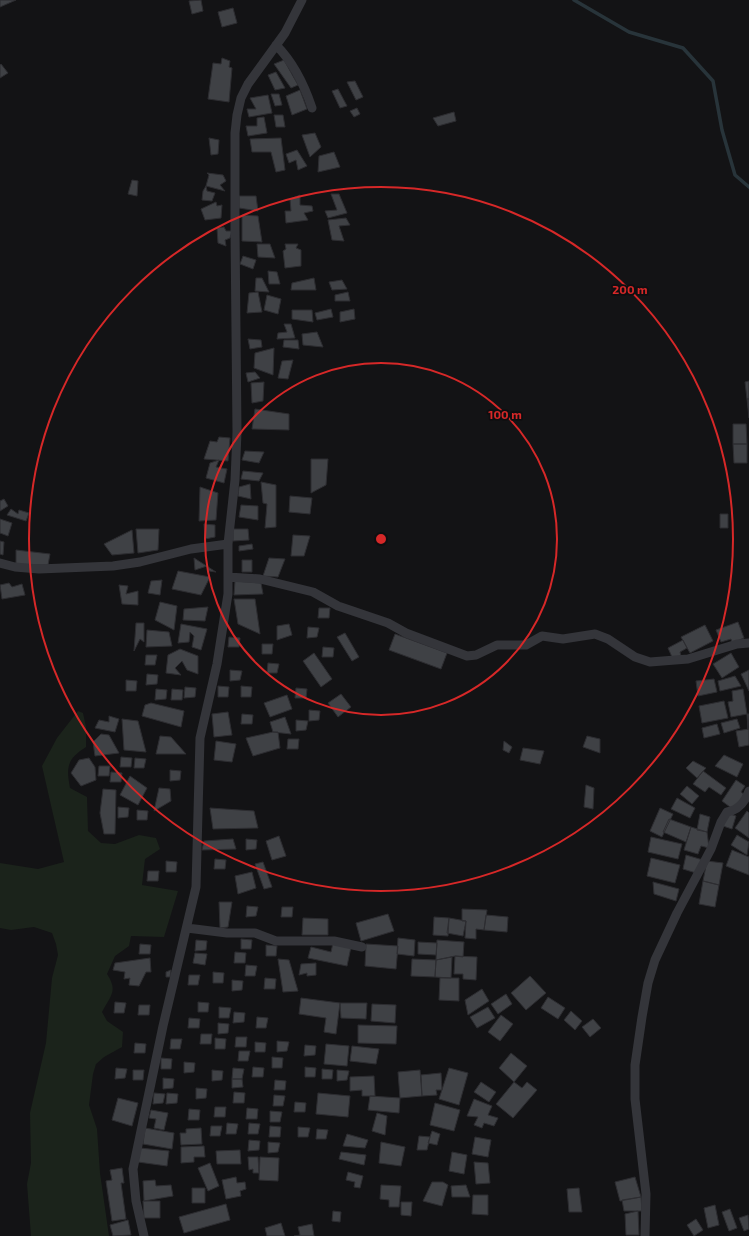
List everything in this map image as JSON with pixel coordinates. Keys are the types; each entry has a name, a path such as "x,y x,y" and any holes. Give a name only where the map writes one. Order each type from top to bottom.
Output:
{"street":[{"path":"144,1236 136,1201 133,1170 163,1026 187,928 197,874 200,738 224,627 228,594 228,544 235,480 237,432 235,133 241,98 248,84 276,45 302,0"},
{"path":"276,45 297,72 312,108"},
{"path":"0,563 14,567 39,569 113,566 140,562 191,549 228,544"},
{"path":"228,577 260,579 314,592 338,606 388,623 406,633 467,656 476,655 497,645 526,645 542,636 563,639 589,634 602,636 635,657 650,662 688,659 737,644 749,643"},
{"path":"645,1236 646,1194 635,1106 635,1065 648,983 655,960 711,849 721,822 727,812 735,810 743,802 749,791"},
{"path":"187,928 227,933 255,933 276,941 334,941 362,947"}],"shaded area":[{"path":"78,711 83,713 86,727 86,747 75,756 69,764 68,774 70,788 87,797 88,831 101,843 115,844 139,835 156,838 160,849 145,859 142,885 178,891 164,937 131,936 129,946 115,956 107,974 113,989 102,1012 107,1021 123,1032 122,1047 104,1057 96,1064 93,1074 89,1105 97,1129 100,1173 109,1236 31,1236 27,1184 31,1163 30,1113 46,1043 52,978 58,955 52,933 34,927 11,930 0,928 0,863 38,869 64,862 42,766 57,738"}],"building":[{"path":"0,0 16,0 0,7"},
{"path":"201,0 203,11 192,14 189,1"},
{"path":"233,8 237,23 222,27 218,12"},
{"path":"222,58 230,61 229,67 232,68 229,102 208,99 213,63 221,64"},
{"path":"284,60 298,85 291,88 274,64"},
{"path":"1,64 8,73 0,78 0,65"},
{"path":"276,72 285,88 275,90 268,75"},
{"path":"355,81 363,97 356,100 347,82"},
{"path":"338,89 347,106 340,108 332,91"},
{"path":"300,90 307,109 292,115 286,96"},
{"path":"271,94 279,94 282,105 275,106"},
{"path":"268,95 272,113 249,117 247,109 256,109 250,98"},
{"path":"357,108 360,114 354,117 350,111"},
{"path":"454,112 456,121 438,126 433,118"},
{"path":"274,115 283,115 285,127 276,127"},
{"path":"264,117 267,133 248,136 246,126 257,126 257,118"},
{"path":"315,133 321,147 310,157 302,135"},
{"path":"209,138 219,140 218,154 211,155"},
{"path":"281,138 285,170 276,172 271,152 252,152 250,139"},
{"path":"297,150 307,166 298,170 296,160 289,163 286,154"},
{"path":"334,152 340,167 318,172 319,156"},
{"path":"207,173 223,175 226,181 220,185 225,191 206,186 209,175"},
{"path":"132,180 138,181 137,196 128,194"},
{"path":"206,186 207,191 215,193 212,201 202,200 203,191"},
{"path":"331,194 339,194 347,213 328,218 325,211 337,210"},
{"path":"300,195 300,205 312,206 313,211 304,213 308,220 286,223 285,211 291,211 290,199"},
{"path":"239,196 256,196 258,211 239,208"},
{"path":"216,202 217,206 222,205 221,218 205,220 201,209"},
{"path":"242,215 258,216 262,242 242,241"},
{"path":"346,218 350,225 339,226 344,241 332,240 328,220"},
{"path":"224,227 226,231 232,231 230,238 225,240 226,246 218,243 217,228"},
{"path":"257,244 270,244 275,258 258,257"},
{"path":"285,244 298,244 296,248 301,250 301,266 285,268 283,251 286,249"},
{"path":"243,256 256,260 253,269 240,264"},
{"path":"268,271 277,272 280,284 269,284"},
{"path":"256,278 262,278 269,292 255,291"},
{"path":"314,278 316,290 291,290 292,283"},
{"path":"342,280 347,289 332,290 329,282"},
{"path":"258,292 262,312 247,313 249,293"},
{"path":"348,292 350,301 335,301 335,295"},
{"path":"267,295 281,299 278,314 264,310"},
{"path":"331,309 333,317 317,320 315,313"},
{"path":"354,309 355,319 340,322 340,312"},
{"path":"292,310 312,310 313,322 292,319"},
{"path":"284,324 291,324 295,338 277,339 278,333 287,332"},
{"path":"317,332 323,347 303,345 302,334"},
{"path":"248,339 261,340 262,347 250,349"},
{"path":"284,340 298,340 299,349 283,347"},
{"path":"274,348 273,375 254,368 255,353"},
{"path":"293,360 288,379 278,378 282,361"},
{"path":"255,372 260,378 248,382 246,373"},
{"path":"749,381 749,399 747,399 745,382"},
{"path":"264,382 263,401 252,403 251,383"},
{"path":"747,399 749,399 749,418"},
{"path":"255,409 289,414 289,430 252,429"},
{"path":"733,424 746,424 747,444 733,444"},
{"path":"219,437 230,438 228,461 204,459 210,441 217,442"},
{"path":"733,444 747,444 747,463 734,463"},
{"path":"245,451 264,452 259,463 242,460"},
{"path":"311,459 328,459 326,485 311,493"},
{"path":"219,460 216,467 227,469 224,483 206,478 210,463"},
{"path":"243,471 263,473 259,481 241,479"},
{"path":"261,482 276,485 276,527 265,528 267,504 263,503"},
{"path":"250,484 251,499 238,496 239,487"},
{"path":"200,487 218,493 216,520 199,521"},
{"path":"290,496 312,498 310,514 289,512"},
{"path":"4,499 8,506 0,511 0,501"},
{"path":"241,505 258,506 258,520 239,517"},
{"path":"11,509 18,514 19,510 29,513 26,521 7,515"},
{"path":"720,514 728,514 728,528 720,528"},
{"path":"0,519 12,523 8,536 0,533"},
{"path":"204,524 215,525 215,537 205,539"},
{"path":"136,529 159,529 158,550 138,553"},
{"path":"233,529 248,529 249,540 233,541"},
{"path":"132,530 134,553 112,555 104,544"},
{"path":"293,535 310,536 304,556 291,556"},
{"path":"0,541 4,542 3,555 0,554"},
{"path":"252,544 253,549 239,551 239,546"},
{"path":"16,550 50,554 48,565 16,565"},
{"path":"194,558 207,566 195,570"},
{"path":"269,558 285,559 278,577 263,576"},
{"path":"242,560 252,560 252,572 242,572"},
{"path":"207,566 216,572 209,571"},
{"path":"178,571 210,577 201,595 172,589"},
{"path":"162,580 160,595 148,593 151,581"},
{"path":"235,581 261,583 263,594 234,595"},
{"path":"9,583 12,587 22,584 25,595 2,599 0,585"},
{"path":"119,585 128,586 126,594 138,591 138,605 122,604"},
{"path":"234,599 255,599 260,634 238,624"},
{"path":"160,602 177,606 174,630 155,620"},
{"path":"208,607 205,621 183,620 184,609"},
{"path":"319,608 330,608 329,618 318,618"},
{"path":"738,622 744,638 732,643 731,639 721,642 716,630"},
{"path":"136,623 144,623 144,642 140,639 134,651"},
{"path":"181,624 207,629 201,650 192,647 194,636 190,632 189,642 178,643"},
{"path":"289,624 292,635 277,640 277,626"},
{"path":"705,625 713,641 690,653 681,637"},
{"path":"308,627 319,628 317,637 307,638"},
{"path":"147,630 169,632 172,646 146,647"},
{"path":"345,633 359,657 352,661 337,637"},
{"path":"395,634 447,653 441,669 389,650"},
{"path":"229,637 240,638 239,647 228,647"},
{"path":"683,640 687,648 680,652 681,656 672,657 668,648"},
{"path":"262,644 273,644 272,654 262,654"},
{"path":"323,647 334,648 333,657 322,657"},
{"path":"180,649 198,656 198,674 187,670 182,661 175,668 181,675 166,673 168,655"},
{"path":"314,653 332,679 321,687 303,661"},
{"path":"731,653 739,667 722,678 713,664"},
{"path":"146,655 157,655 155,665 145,665"},
{"path":"268,663 279,664 277,673 267,673"},
{"path":"230,670 242,671 240,680 230,681"},
{"path":"749,670 749,691 741,674"},
{"path":"147,674 158,675 157,684 146,685"},
{"path":"735,676 741,686 720,691 718,681"},
{"path":"714,679 717,692 698,696 696,681"},
{"path":"126,680 137,681 136,691 126,691"},
{"path":"218,686 229,687 228,697 218,697"},
{"path":"241,686 252,687 251,697 241,697"},
{"path":"185,687 196,688 195,697 184,698"},
{"path":"296,688 307,689 306,698 295,698"},
{"path":"156,689 167,690 166,699 155,700"},
{"path":"172,689 183,690 182,700 171,700"},
{"path":"743,689 747,714 731,717 728,702 733,701 732,691"},
{"path":"341,694 351,707 338,717 328,703"},
{"path":"287,695 292,709 270,717 264,703"},
{"path":"724,701 728,718 702,723 699,706"},
{"path":"151,703 184,711 181,727 142,716 145,705"},
{"path":"309,710 320,711 319,720 309,721"},
{"path":"228,712 232,735 214,737 212,714"},
{"path":"242,714 253,715 252,724 241,724"},
{"path":"747,714 749,714 748,730"},
{"path":"109,716 119,719 115,732 95,728 99,720 109,722"},
{"path":"285,717 291,734 273,732 270,722"},
{"path":"122,719 138,721 146,752 124,750"},
{"path":"737,719 740,728 724,733 721,723"},
{"path":"296,720 308,721 306,730 296,731"},
{"path":"717,724 720,734 704,738 702,728"},
{"path":"749,729 749,745 739,747 736,731"},
{"path":"278,732 280,748 253,756 246,738"},
{"path":"101,734 109,735 119,753 95,756 93,742"},
{"path":"160,736 171,737 186,754 156,754"},
{"path":"587,736 600,739 600,753 583,747"},
{"path":"288,739 299,739 298,749 287,749"},
{"path":"216,741 236,744 232,762 214,760"},
{"path":"504,741 512,747 509,753 503,750"},
{"path":"523,748 544,751 540,764 520,760"},
{"path":"724,755 743,764 737,777 715,766"},
{"path":"121,757 132,758 131,767 120,767"},
{"path":"89,758 95,767 96,780 81,786 71,773 79,760"},
{"path":"135,758 146,759 144,768 134,768"},
{"path":"693,761 706,768 697,778 686,768"},
{"path":"99,766 110,766 109,776 98,776"},
{"path":"170,770 181,771 180,780 170,781"},
{"path":"703,771 726,788 721,795 709,787 705,792 693,784"},
{"path":"111,772 122,773 121,782 110,782"},
{"path":"130,776 147,788 138,805 120,795"},
{"path":"736,780 745,786 741,792 745,795 734,810 722,801"},
{"path":"586,785 594,788 593,809 584,807"},
{"path":"687,786 699,796 692,804 680,794"},
{"path":"159,788 170,789 171,801 154,811"},
{"path":"103,789 116,790 115,834 104,834 100,813"},
{"path":"677,798 695,808 690,818 671,809"},
{"path":"118,807 129,808 128,817 118,818"},
{"path":"210,808 254,811 258,828 213,829"},
{"path":"660,808 673,814 662,837 650,831"},
{"path":"137,810 148,811 147,820 137,820"},
{"path":"747,811 749,813 749,838 735,828"},
{"path":"727,813 736,816 732,829 723,826"},
{"path":"700,814 710,817 707,832 697,830"},
{"path":"669,819 691,827 686,842 663,832"},
{"path":"691,827 707,832 709,848 701,846 698,854 684,850"},
{"path":"737,835 749,842 747,855 731,845"},
{"path":"279,836 286,856 272,860 266,841"},
{"path":"651,837 682,844 678,859 648,852"},
{"path":"233,839 236,849 202,850 204,841"},
{"path":"246,839 257,840 256,849 246,850"},
{"path":"732,850 749,857 749,875 726,866"},
{"path":"686,855 703,860 696,873 683,869"},
{"path":"651,858 680,865 675,883 647,876"},
{"path":"215,859 226,860 225,869 214,869"},
{"path":"166,861 177,862 176,872 166,872"},
{"path":"707,861 723,863 719,885 703,881"},
{"path":"263,862 272,887 264,889 255,864"},
{"path":"148,871 159,871 158,881 147,881"},
{"path":"252,872 256,888 238,894 235,876"},
{"path":"703,881 719,885 715,907 699,904"},
{"path":"653,882 679,889 676,901 654,894"},
{"path":"219,902 232,902 228,927 220,928"},
{"path":"247,906 258,907 256,916 246,917"},
{"path":"282,907 293,907 292,917 281,917"},
{"path":"462,909 487,910 484,930 476,929 476,939 465,938 466,921 462,921"},
{"path":"388,914 394,931 361,941 356,923"},
{"path":"486,915 508,917 507,932 484,930"},
{"path":"434,917 449,918 448,936 433,935"},
{"path":"303,918 328,919 328,935 302,935"},
{"path":"449,918 466,921 463,936 447,933"},
{"path":"398,938 415,940 414,956 397,954"},
{"path":"241,939 252,940 251,949 241,949"},
{"path":"196,940 207,941 206,950 195,951"},
{"path":"437,940 464,942 463,957 455,956 436,960"},
{"path":"418,942 437,943 436,955 418,954"},
{"path":"333,943 351,947 347,966 308,958 311,947 331,952"},
{"path":"140,944 151,945 150,954 139,954"},
{"path":"366,944 398,946 396,969 365,966"},
{"path":"266,945 277,946 276,956 266,956"},
{"path":"235,952 246,953 245,963 234,963"},
{"path":"195,953 207,954 205,965 193,963"},
{"path":"455,956 477,957 476,980 463,979 463,974 454,974"},
{"path":"452,957 451,978 435,977 436,960"},
{"path":"150,958 151,972 146,972 139,986 129,985 130,978 124,979 125,972 113,970 115,963"},
{"path":"278,959 289,960 298,991 283,992"},
{"path":"412,959 436,960 435,977 411,976"},
{"path":"316,963 316,975 307,976 307,973 299,975 301,964"},
{"path":"246,965 257,966 255,976 245,976"},
{"path":"171,970 170,977 166,977 166,972"},
{"path":"213,972 224,973 223,983 213,983"},
{"path":"189,975 200,975 198,985 188,985"},
{"path":"530,976 546,993 526,1010 511,993"},
{"path":"265,978 276,979 275,989 264,989"},
{"path":"440,978 459,978 459,1001 439,1000"},
{"path":"232,980 243,981 242,990 232,991"},
{"path":"482,989 489,1001 468,1015 465,1000"},
{"path":"506,994 512,1004 498,1014 491,1004"},
{"path":"548,997 565,1008 558,1019 541,1008"},
{"path":"301,998 340,1003 336,1034 324,1032 326,1018 299,1014"},
{"path":"115,1002 126,1003 124,1013 114,1013"},
{"path":"198,1002 209,1003 208,1012 198,1012"},
{"path":"340,1003 367,1003 366,1019 341,1018"},
{"path":"372,1004 396,1005 395,1023 371,1021"},
{"path":"139,1005 150,1005 149,1015 138,1015"},
{"path":"219,1007 231,1008 229,1018 219,1018"},
{"path":"488,1007 495,1018 477,1028 470,1017"},
{"path":"571,1011 582,1021 575,1030 564,1020"},
{"path":"234,1012 245,1013 244,1022 233,1023"},
{"path":"501,1015 513,1024 500,1041 488,1032"},
{"path":"257,1017 268,1018 266,1028 256,1028"},
{"path":"189,1018 200,1019 199,1028 188,1028"},
{"path":"593,1019 601,1028 590,1037 582,1027"},
{"path":"218,1023 229,1024 228,1033 218,1034"},
{"path":"358,1025 397,1026 396,1044 358,1043"},
{"path":"201,1034 212,1034 211,1044 200,1044"},
{"path":"236,1037 247,1037 246,1047 235,1047"},
{"path":"215,1038 226,1039 225,1049 215,1049"},
{"path":"171,1039 182,1039 180,1049 170,1049"},
{"path":"277,1041 289,1042 287,1051 277,1052"},
{"path":"255,1042 266,1043 265,1052 255,1052"},
{"path":"135,1043 146,1044 145,1053 134,1053"},
{"path":"326,1044 349,1046 347,1066 324,1064"},
{"path":"305,1045 316,1046 315,1055 304,1056"},
{"path":"352,1046 379,1049 376,1064 350,1061"},
{"path":"239,1051 250,1051 248,1061 238,1061"},
{"path":"511,1053 527,1066 514,1082 499,1068"},
{"path":"272,1057 283,1058 282,1068 272,1068"},
{"path":"161,1058 172,1059 171,1069 161,1069"},
{"path":"184,1062 195,1063 194,1072 184,1073"},
{"path":"253,1067 264,1068 263,1077 252,1077"},
{"path":"305,1067 316,1068 315,1077 305,1077"},
{"path":"116,1068 127,1069 125,1078 115,1079"},
{"path":"233,1068 244,1069 242,1079 232,1079"},
{"path":"449,1068 468,1073 459,1105 439,1099"},
{"path":"322,1069 333,1070 332,1079 322,1079"},
{"path":"133,1070 144,1070 143,1080 133,1080"},
{"path":"212,1070 223,1071 222,1080 212,1081"},
{"path":"337,1070 349,1071 347,1080 337,1081"},
{"path":"420,1070 422,1096 400,1098 398,1072"},
{"path":"441,1073 442,1090 436,1090 437,1095 422,1096 421,1075"},
{"path":"374,1076 375,1096 362,1096 362,1090 350,1091 350,1077"},
{"path":"163,1078 174,1079 173,1088 163,1089"},
{"path":"232,1079 242,1079 243,1087 232,1088"},
{"path":"275,1080 286,1081 285,1090 274,1090"},
{"path":"481,1082 496,1092 489,1102 474,1092"},
{"path":"514,1082 522,1088 527,1082 537,1090 513,1118 496,1104"},
{"path":"196,1088 207,1089 206,1098 196,1099"},
{"path":"234,1092 245,1093 244,1103 233,1103"},
{"path":"154,1093 165,1094 163,1103 153,1104"},
{"path":"167,1093 178,1094 177,1103 166,1104"},
{"path":"318,1093 350,1096 348,1117 316,1114"},
{"path":"274,1095 285,1096 283,1106 273,1106"},
{"path":"370,1096 400,1098 399,1113 368,1110"},
{"path":"118,1098 138,1103 132,1126 112,1120"},
{"path":"474,1099 492,1106 488,1115 498,1118 494,1126 484,1123 482,1128 474,1125 478,1117 467,1116"},
{"path":"295,1102 306,1103 305,1112 294,1112"},
{"path":"435,1103 460,1110 454,1131 430,1125"},
{"path":"215,1107 226,1107 225,1117 214,1117"},
{"path":"247,1108 258,1109 257,1119 246,1119"},
{"path":"189,1109 200,1110 199,1120 188,1120"},
{"path":"151,1110 168,1113 164,1130 154,1128 156,1119 149,1118"},
{"path":"270,1111 282,1112 280,1122 270,1122"},
{"path":"377,1113 387,1116 385,1135 372,1131"},
{"path":"227,1123 238,1124 236,1134 226,1134"},
{"path":"249,1123 260,1124 258,1134 248,1134"},
{"path":"211,1126 222,1126 220,1136 210,1136"},
{"path":"270,1126 281,1127 280,1137 269,1137"},
{"path":"298,1127 310,1128 308,1137 298,1137"},
{"path":"145,1128 174,1133 172,1149 143,1144"},
{"path":"201,1128 202,1144 181,1145 180,1133 186,1133 186,1129"},
{"path":"317,1129 328,1130 326,1139 316,1139"},
{"path":"432,1131 440,1134 437,1145 428,1143"},
{"path":"347,1134 368,1140 365,1148 343,1146"},
{"path":"419,1136 430,1137 427,1150 417,1150"},
{"path":"475,1137 491,1140 488,1157 472,1154"},
{"path":"249,1140 260,1141 259,1150 248,1151"},
{"path":"268,1142 280,1143 278,1152 268,1153"},
{"path":"381,1142 405,1147 401,1166 379,1163"},
{"path":"204,1146 205,1157 194,1157 194,1162 181,1163 181,1147"},
{"path":"140,1148 169,1151 167,1166 138,1162"},
{"path":"240,1150 241,1164 217,1164 216,1151"},
{"path":"341,1152 366,1155 364,1165 339,1159"},
{"path":"452,1152 467,1155 464,1174 449,1171"},
{"path":"248,1157 258,1157 259,1173 253,1173 253,1169 249,1170"},
{"path":"260,1157 279,1158 278,1181 259,1180"},
{"path":"474,1162 488,1163 490,1183 476,1184"},
{"path":"210,1163 219,1186 208,1191 198,1168"},
{"path":"122,1168 124,1183 121,1183 126,1219 112,1221 106,1181 112,1180 110,1170"},
{"path":"348,1172 363,1176 360,1188 354,1187 355,1182 346,1180"},
{"path":"236,1177 237,1183 245,1182 246,1189 240,1191 241,1196 226,1199 222,1180"},
{"path":"635,1177 641,1197 620,1201 615,1182"},
{"path":"155,1180 156,1186 171,1185 173,1196 144,1201 143,1181"},
{"path":"432,1182 443,1182 448,1185 442,1206 423,1201"},
{"path":"381,1185 401,1186 399,1207 389,1207 389,1200 380,1199"},
{"path":"466,1185 470,1197 452,1197 451,1186"},
{"path":"192,1188 205,1188 205,1203 192,1203"},
{"path":"579,1188 582,1212 569,1212 567,1189"},
{"path":"473,1195 488,1195 488,1215 472,1214"},
{"path":"641,1197 642,1211 624,1211 622,1200"},
{"path":"143,1201 160,1201 160,1218 144,1218"},
{"path":"401,1202 412,1202 411,1216 401,1215"},
{"path":"226,1204 230,1220 184,1233 179,1217"},
{"path":"715,1205 719,1225 708,1228 704,1208"},
{"path":"730,1209 737,1228 729,1231 722,1212"},
{"path":"333,1211 341,1212 340,1222 332,1221"},
{"path":"638,1211 639,1235 626,1235 625,1214"},
{"path":"748,1215 749,1229 744,1231 739,1218"},
{"path":"696,1219 703,1230 694,1236 687,1225"},
{"path":"128,1220 131,1235 113,1236 110,1225"},
{"path":"281,1223 285,1236 267,1236 265,1228"},
{"path":"312,1224 314,1236 294,1236 300,1235 298,1227"}],"waterway":[{"path":"574,0 629,32 683,48 713,81 722,130 735,175 749,187"}]}
